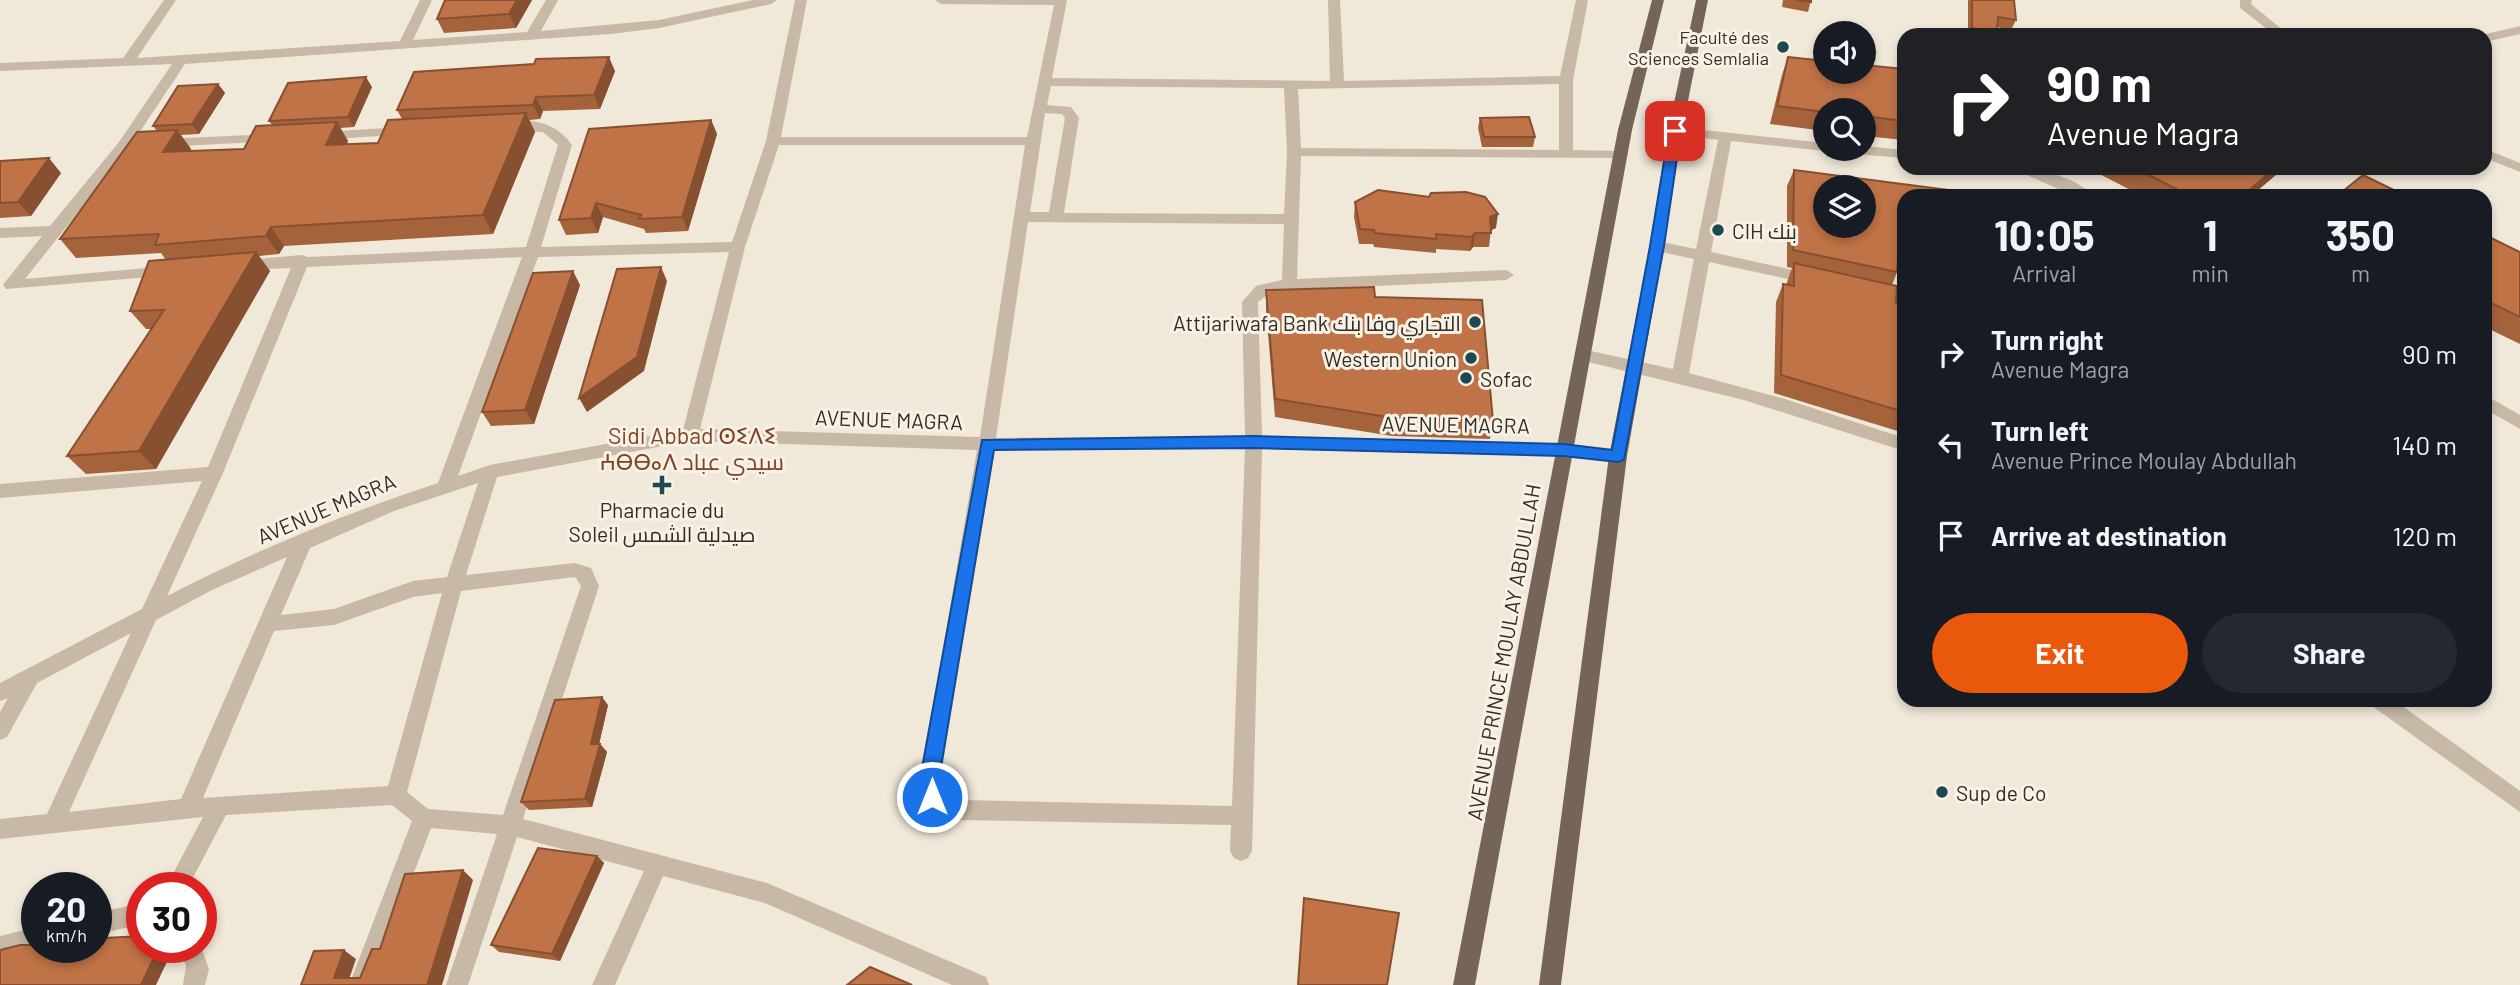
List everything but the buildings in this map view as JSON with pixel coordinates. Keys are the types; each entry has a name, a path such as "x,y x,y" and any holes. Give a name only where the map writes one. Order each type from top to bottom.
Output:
{"main road":[{"name":"AVENUE PRINCE MOULAY ABDULLAH","path":"1464,985 1620,155 1658,0"},
{"path":"1549,985 1618,456 1657,246 1675,131 1702,0"}],"street":[{"path":"128,61 170,0"},
{"path":"404,46 426,0"},
{"path":"532,35 552,0"},
{"path":"704,14 712,0"},
{"path":"0,67 181,60 611,30 771,0"},
{"path":"690,435 738,247 773,142 801,0"},
{"path":"941,0 1061,0 1033,141 987,444 930,779 932,797 948,809 960,810 1242,816"},
{"path":"1334,0 1337,85"},
{"path":"1566,154 1566,80 1582,0"},
{"path":"2246,0 2244,5 2273,28"},
{"path":"2492,36 2520,30"},
{"path":"0,300 55,231 138,145 181,60"},
{"path":"1043,82 1337,85 1566,80"},
{"path":"1289,285 1294,152 1291,85"},
{"path":"1039,109 1066,110 1072,118 1056,217"},
{"path":"446,484 532,252 565,145 551,128 535,125 494,127"},
{"path":"138,145 425,130"},
{"path":"1675,131 1813,146"},
{"path":"1680,375 1726,138"},
{"path":"773,142 1033,141"},
{"path":"1294,152 1620,155"},
{"path":"1876,152 1897,153"},
{"path":"2492,156 2520,167"},
{"path":"2043,175 2072,189"},
{"path":"1023,217 1291,219"},
{"path":"0,233 55,231"},
{"path":"1657,246 1822,281"},
{"path":"222,267 302,260 738,247"},
{"path":"53,823 214,473 302,260"},
{"path":"11,285 182,270"},
{"path":"1241,850 1254,442 1250,302 1255,293 1265,287 1506,275"},
{"path":"1862,291 1897,298"},
{"path":"1582,355 1680,375 1803,410 1897,443"},
{"path":"2492,405 2520,423"},
{"name":"AVENUE MAGRA","path":"0,693 205,585 446,484 490,472 690,435 987,444 1254,442 1563,450 1618,456"},
{"path":"396,795 454,584 490,472"},
{"path":"0,491 214,473"},
{"path":"188,807 303,542"},
{"path":"267,624 334,617 413,589 575,570 585,573 590,586 457,985"},
{"path":"0,731 32,674"},
{"path":"2389,707 2520,803"},
{"path":"0,829 188,807 396,795 424,818 510,825 767,893 978,985"},
{"path":"185,872 220,806"},
{"path":"360,985 424,818"},
{"path":"603,985 658,864"},
{"path":"0,947 21,942"},
{"path":"194,985 200,973 198,963"}],"place":[{"name":"Faculté des Sciences Semlalia","path":"1783,47"},
{"name":"CIH بنك","path":"1718,230"},
{"name":"Attijariwafa Bank التجاري وفا بنك","path":"1475,322"},
{"name":"Western Union","path":"1471,358"},
{"name":"Sofac","path":"1466,378"},
{"name":"Pharmacie du Soleil صيدلية الشمس","path":"662,485"},
{"name":"Sup de Co","path":"1942,792"}],"district":[{"name":"Sidi Abbad ⵙⵉⴷⵉ ⵄⴱⴱⴰⴷ سيدي عباد","path":"692,448"}],"route":[{"path":"932,797 930,779 987,444 1254,442 1563,450 1618,456 1657,246 1675,131"}]}
